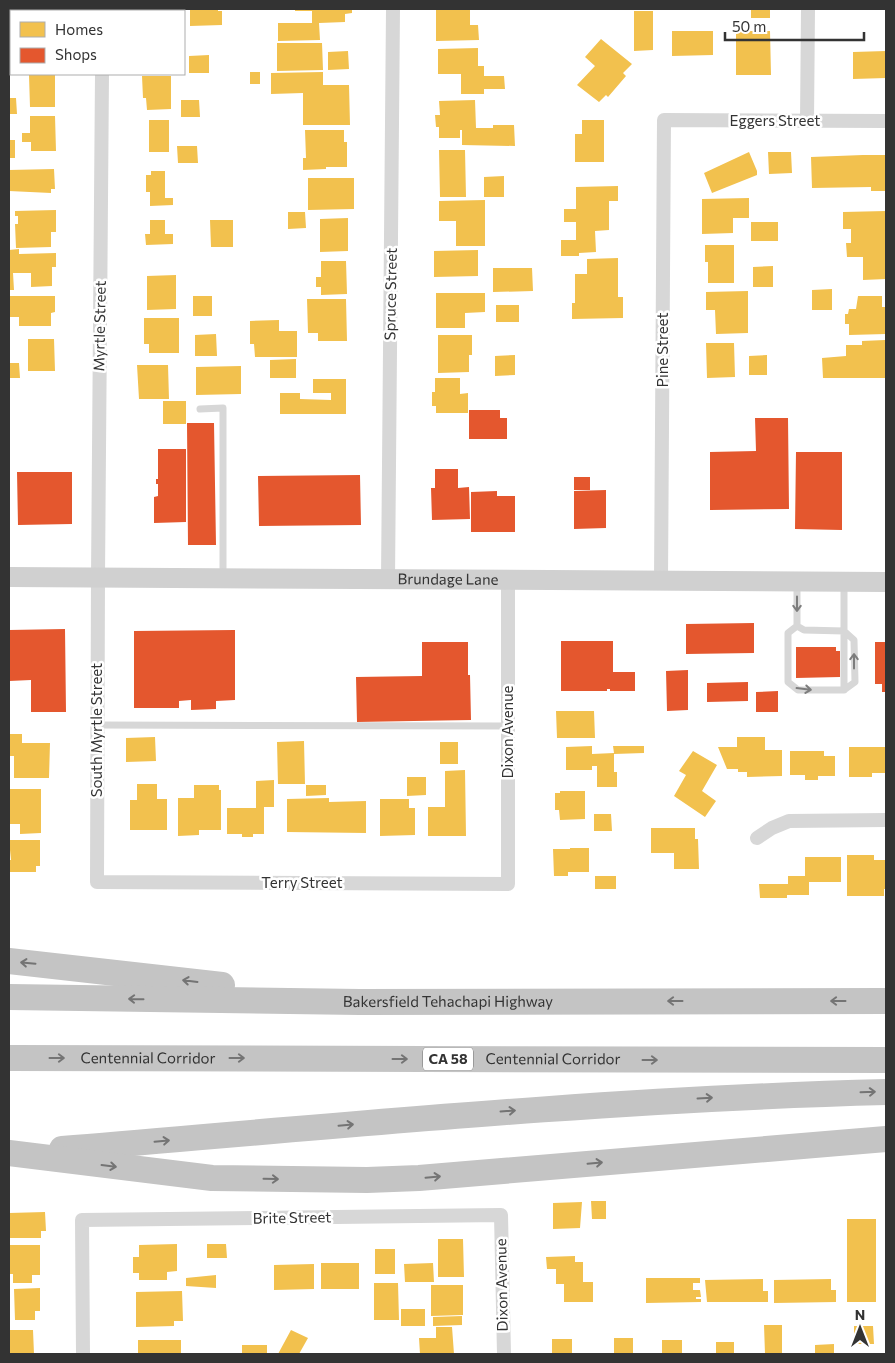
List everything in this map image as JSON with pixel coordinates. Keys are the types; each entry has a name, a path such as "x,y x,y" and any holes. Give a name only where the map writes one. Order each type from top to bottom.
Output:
{"highway":[{"path":"9,962 360,1002"},
{"name":"Bakersfield Tehachapi Highway","path":"9,997 360,1002 886,1001"},
{"name":"Centennial Corridor","path":"9,1058 886,1060"},
{"path":"9,1153 631,1102 886,1092"},
{"path":"9,1153 212,1178 367,1180 419,1178 886,1139"}],"main road":[{"name":"Brundage Lane","path":"9,577 886,582"}],"street":[{"name":"Spruce Street","path":"388,579 393,9"},
{"path":"807,121 808,9"},
{"name":"Myrtle Street","path":"98,577 102,75"},
{"name":"Eggers Street","path":"664,120 886,121"},
{"name":"Pine Street","path":"662,580 664,120"},
{"name":"South Myrtle Street","path":"97,882 98,577"},
{"name":"Dixon Avenue","path":"508,580 508,884"},
{"path":"757,838 772,828 789,821 886,820"},
{"name":"Terry Street","path":"97,882 508,884"},
{"name":"Dixon Avenue","path":"501,1215 504,1354"},
{"name":"Brite Street","path":"82,1354 82,1220 501,1215"}],"lane":[{"path":"200,409 223,408 223,578"},
{"path":"797,582 797,626 788,634 788,682 798,690 844,690 854,682 854,640 844,631 804,630 797,626"},
{"path":"844,582 844,690"},
{"path":"97,725 508,726"}],"building: Homes":[{"path":"9,9 12,9 10,10 9,25"},
{"path":"24,9 56,9 56,10"},
{"path":"147,9 179,9 179,10"},
{"path":"190,9 218,9 218,11 222,11 222,25 190,26"},
{"path":"295,9 352,9 352,13 345,14 345,22 319,23 320,40 278,41 278,23 312,23 312,11 295,11"},
{"path":"436,9 470,9 470,25 478,25 479,40 436,41"},
{"path":"751,9 770,9 770,18 751,18"},
{"path":"634,11 653,11 653,50 634,51"},
{"path":"672,31 713,31 713,55 672,56"},
{"path":"736,31 770,31 771,75 736,75"},
{"path":"601,39 632,64 623,73 626,76 608,97 606,95 599,102 577,85 595,66 585,57"},
{"path":"277,43 322,43 323,70 277,71"},
{"path":"478,48 478,66 484,66 484,76 504,76 505,89 484,89 484,94 461,94 461,74 438,74 438,49"},
{"path":"348,51 349,69 328,70 328,52"},
{"path":"886,51 886,78 853,79 853,52"},
{"path":"9,54 10,54 10,70"},
{"path":"209,55 209,73 189,73 189,56"},
{"path":"250,72 260,72 260,84 250,84"},
{"path":"323,72 323,85 349,85 350,125 303,125 303,93 271,94 271,73"},
{"path":"29,75 55,75 55,107 30,107"},
{"path":"142,76 171,76 171,109 147,110 146,98 143,98"},
{"path":"9,98 16,98 17,114 9,114"},
{"path":"181,100 199,100 200,117 181,117"},
{"path":"475,100 476,128 493,128 493,125 514,125 515,146 462,145 462,130 460,130 460,138 439,138 439,127 436,127 435,115 440,115 439,101"},
{"path":"30,116 55,116 56,151 31,151 31,142 22,142 22,133 30,133"},
{"path":"149,120 169,120 169,152 149,152"},
{"path":"582,120 604,120 604,162 575,162 575,134 582,134"},
{"path":"305,130 344,130 344,142 347,142 347,167 303,170 303,158 306,158"},
{"path":"9,140 15,140 15,158 9,158"},
{"path":"177,146 197,146 198,163 178,163"},
{"path":"439,150 465,150 466,197 440,197"},
{"path":"749,152 757,175 712,193 704,173"},
{"path":"768,152 791,152 792,173 769,174"},
{"path":"886,155 886,191 871,191 871,187 812,188 811,157"},
{"path":"54,169 55,189 51,189 51,193 9,191 9,170"},
{"path":"151,171 165,171 165,198 173,198 173,205 150,206 150,192 146,192 146,175 151,175"},
{"path":"504,176 504,197 484,197 484,177"},
{"path":"308,178 354,178 354,209 308,210"},
{"path":"618,186 618,201 609,201 609,230 595,231 596,252 579,253 579,256 561,256 561,240 576,240 576,222 564,222 564,209 576,209 576,187"},
{"path":"749,198 749,218 733,218 733,233 702,234 702,199"},
{"path":"485,200 485,246 456,246 456,221 439,221 439,201"},
{"path":"56,210 56,232 51,232 51,247 16,248 15,224 18,224 18,216 15,216 15,211"},
{"path":"886,211 886,279 863,280 863,257 847,257 846,243 851,243 851,229 843,229 843,212"},
{"path":"288,212 305,212 306,228 288,229"},
{"path":"348,218 348,251 320,252 320,219"},
{"path":"150,220 165,220 165,234 173,234 173,244 146,245 145,234 150,234"},
{"path":"210,220 233,220 233,247 211,247"},
{"path":"751,222 778,222 778,241 751,241"},
{"path":"705,245 734,245 734,283 708,283 708,262 705,262"},
{"path":"19,249 19,254 56,253 56,267 52,267 52,286 31,287 31,273 13,273 14,290 9,290 9,250"},
{"path":"478,250 478,276 434,277 434,251"},
{"path":"618,258 618,297 623,297 623,318 572,319 572,303 575,303 575,274 587,274 587,259"},
{"path":"321,261 346,261 347,294 321,295 321,287 316,287 316,277 321,277"},
{"path":"773,266 773,287 753,287 753,267"},
{"path":"493,268 532,268 533,291 493,292"},
{"path":"176,275 176,309 147,310 147,276"},
{"path":"832,289 832,310 812,310 812,290"},
{"path":"748,291 748,333 716,334 715,310 706,310 706,292"},
{"path":"436,293 485,293 485,312 465,313 465,328 436,328"},
{"path":"9,296 55,296 55,312 51,313 51,326 19,326 19,317 9,317"},
{"path":"193,296 212,296 212,316 193,316"},
{"path":"858,296 882,296 882,307 886,307 886,334 849,335 849,324 845,324 845,314 848,314 849,309 856,309"},
{"path":"307,299 346,299 347,341 318,341 318,333 308,333"},
{"path":"496,305 519,305 519,322 496,322"},
{"path":"144,318 179,318 179,353 149,353 149,344 144,344"},
{"path":"279,320 279,331 297,331 297,357 255,357 254,344 250,344 250,321"},
{"path":"216,334 217,356 195,356 195,335"},
{"path":"438,335 472,335 472,355 469,355 469,372 438,373"},
{"path":"28,339 54,339 55,371 28,371"},
{"path":"885,340 885,378 823,378 822,358 846,356 846,345 862,345 862,341"},
{"path":"706,343 734,343 735,377 707,378"},
{"path":"515,355 515,375 495,376 495,356"},
{"path":"767,355 767,375 749,375 749,356"},
{"path":"296,359 296,378 270,378 270,360"},
{"path":"9,363 19,363 20,378 9,378"},
{"path":"137,365 168,365 169,399 139,399"},
{"path":"241,366 241,394 196,395 196,367"},
{"path":"435,378 460,378 460,394 468,393 468,413 436,413 436,406 432,406"},
{"path":"313,379 346,379 346,414 280,414 280,393 300,393 300,399 331,400 331,393 313,393"},
{"path":"163,401 186,401 186,424 163,424"},
{"path":"556,711 594,711 595,738 557,738"},
{"path":"9,734 22,734 22,743 50,743 49,778 14,778 14,756 9,756"},
{"path":"155,737 156,761 126,762 126,738"},
{"path":"737,737 765,737 765,750 782,750 782,776 747,777 747,772 738,772 738,769 727,769 718,747 737,747"},
{"path":"304,741 305,784 278,784 277,742"},
{"path":"440,742 458,742 458,764 440,764"},
{"path":"592,746 592,754 614,753 613,746 644,746 644,753 614,754 614,772 617,772 617,787 597,787 597,766 592,766 592,770 566,770 566,747"},
{"path":"849,747 886,747 886,773 872,773 872,777 849,777"},
{"path":"693,751 717,765 702,791 716,801 705,817 674,796 686,775 679,771"},
{"path":"790,751 824,751 824,756 835,756 835,776 818,776 818,780 805,780 805,775 790,775"},
{"path":"465,770 466,836 428,836 428,807 445,807 445,771"},
{"path":"407,777 426,777 426,795 407,796"},
{"path":"274,780 274,807 264,807 264,834 242,837 242,834 227,834 227,808 256,808 256,781"},
{"path":"137,784 157,784 157,799 167,799 167,830 130,830 130,800 137,800"},
{"path":"194,785 219,785 219,790 221,790 221,830 199,830 199,835 178,836 178,798 194,798"},
{"path":"306,785 326,785 326,795 306,796"},
{"path":"9,789 41,789 41,833 20,834 20,824 9,824"},
{"path":"560,791 585,791 585,819 560,820 559,810 555,810 555,793 560,793"},
{"path":"329,798 329,802 366,801 366,833 287,832 287,799"},
{"path":"380,799 409,799 409,808 415,808 415,835 380,836"},
{"path":"594,814 611,814 612,831 594,831"},
{"path":"651,828 695,828 695,839 698,839 699,869 674,869 674,853 651,853"},
{"path":"9,840 40,840 40,866 36,866 36,872 9,872 9,860 11,860"},
{"path":"589,848 589,872 568,872 568,876 554,876 553,849"},
{"path":"847,855 874,855 874,860 886,860 886,889 884,889 884,896 847,896"},
{"path":"805,857 841,857 841,882 809,882 809,895 787,895 787,898 760,898 759,884 788,884 788,876 805,876"},
{"path":"595,876 616,876 616,889 595,889"},
{"path":"591,1201 606,1201 606,1219 592,1219"},
{"path":"582,1202 580,1228 553,1229 553,1203"},
{"path":"45,1212 46,1231 41,1231 41,1238 9,1238 9,1213"},
{"path":"847,1219 876,1219 876,1302 847,1302"},
{"path":"438,1239 463,1239 464,1277 438,1277"},
{"path":"177,1244 177,1271 167,1272 167,1280 139,1280 139,1273 133,1273 133,1257 139,1257 139,1245"},
{"path":"207,1244 226,1244 227,1258 207,1258"},
{"path":"9,1245 40,1245 40,1275 32,1275 32,1283 13,1283 13,1274 9,1274"},
{"path":"375,1249 395,1249 395,1274 375,1274"},
{"path":"575,1256 575,1262 583,1262 583,1282 593,1282 593,1302 564,1302 564,1284 556,1284 556,1269 547,1269 546,1257"},
{"path":"321,1263 359,1263 359,1289 321,1289"},
{"path":"433,1263 434,1282 405,1282 404,1264"},
{"path":"314,1264 314,1289 274,1290 274,1265"},
{"path":"216,1275 216,1288 186,1286 186,1278"},
{"path":"646,1278 700,1278 700,1283 693,1283 693,1290 700,1290 701,1297 696,1297 696,1299 701,1299 701,1302 646,1303"},
{"path":"763,1279 763,1291 768,1291 768,1302 707,1302 705,1280"},
{"path":"831,1279 831,1290 836,1290 836,1302 774,1303 774,1280"},
{"path":"374,1283 398,1283 399,1320 374,1320"},
{"path":"431,1285 463,1285 463,1315 431,1316"},
{"path":"40,1288 40,1311 35,1311 35,1320 15,1320 14,1289"},
{"path":"182,1291 183,1321 174,1321 174,1326 136,1327 136,1292"},
{"path":"401,1309 425,1309 425,1326 401,1326"},
{"path":"462,1316 462,1325 433,1326 433,1317"},
{"path":"764,1325 782,1325 782,1354 765,1354"},
{"path":"854,1326 873,1326 874,1344 854,1344"},
{"path":"436,1327 452,1327 454,1354 420,1354 419,1338 436,1338"},
{"path":"9,1330 33,1330 34,1354 9,1354"},
{"path":"291,1330 308,1338 299,1354 278,1354"},
{"path":"614,1338 633,1338 633,1354 614,1354"},
{"path":"552,1339 572,1339 572,1354 552,1354"},
{"path":"138,1340 181,1340 181,1354 138,1354"},
{"path":"662,1340 682,1340 682,1354 662,1354"},
{"path":"716,1342 734,1342 734,1354 716,1354"},
{"path":"834,1344 834,1354 815,1354 815,1345"},
{"path":"242,1345 267,1345 267,1354 242,1354"}],"building: Shops":[{"path":"469,410 500,410 500,418 507,418 507,439 469,439"},
{"path":"755,418 788,418 789,509 710,510 710,452 756,451"},
{"path":"187,423 214,423 216,545 188,545"},
{"path":"158,449 186,449 186,522 154,523 154,497 158,496 156,479 158,479"},
{"path":"796,452 842,452 842,530 795,529"},
{"path":"435,469 458,469 458,488 469,487 470,519 432,520 431,488 435,488"},
{"path":"17,472 72,472 72,524 18,525"},
{"path":"360,475 361,525 259,526 258,476"},
{"path":"574,477 590,477 590,490 574,490"},
{"path":"606,490 606,528 574,529 574,491"},
{"path":"497,491 497,496 515,496 515,532 471,532 471,492"},
{"path":"754,623 754,653 686,654 686,624"},
{"path":"65,629 66,712 31,712 31,680 9,681 9,630"},
{"path":"235,630 235,700 216,701 216,709 191,710 191,700 179,701 179,708 134,708 134,631"},
{"path":"561,641 613,641 613,672 635,672 635,691 610,691 610,689 607,689 607,691 561,691"},
{"path":"422,642 468,642 471,720 357,722 356,677 422,676"},
{"path":"875,642 886,642 886,692 882,692 882,684 875,684"},
{"path":"796,647 836,647 836,651 840,651 840,677 796,678"},
{"path":"688,670 688,710 667,711 666,671"},
{"path":"748,682 748,701 707,702 707,683"},
{"path":"778,691 778,712 756,712 756,692"}]}
